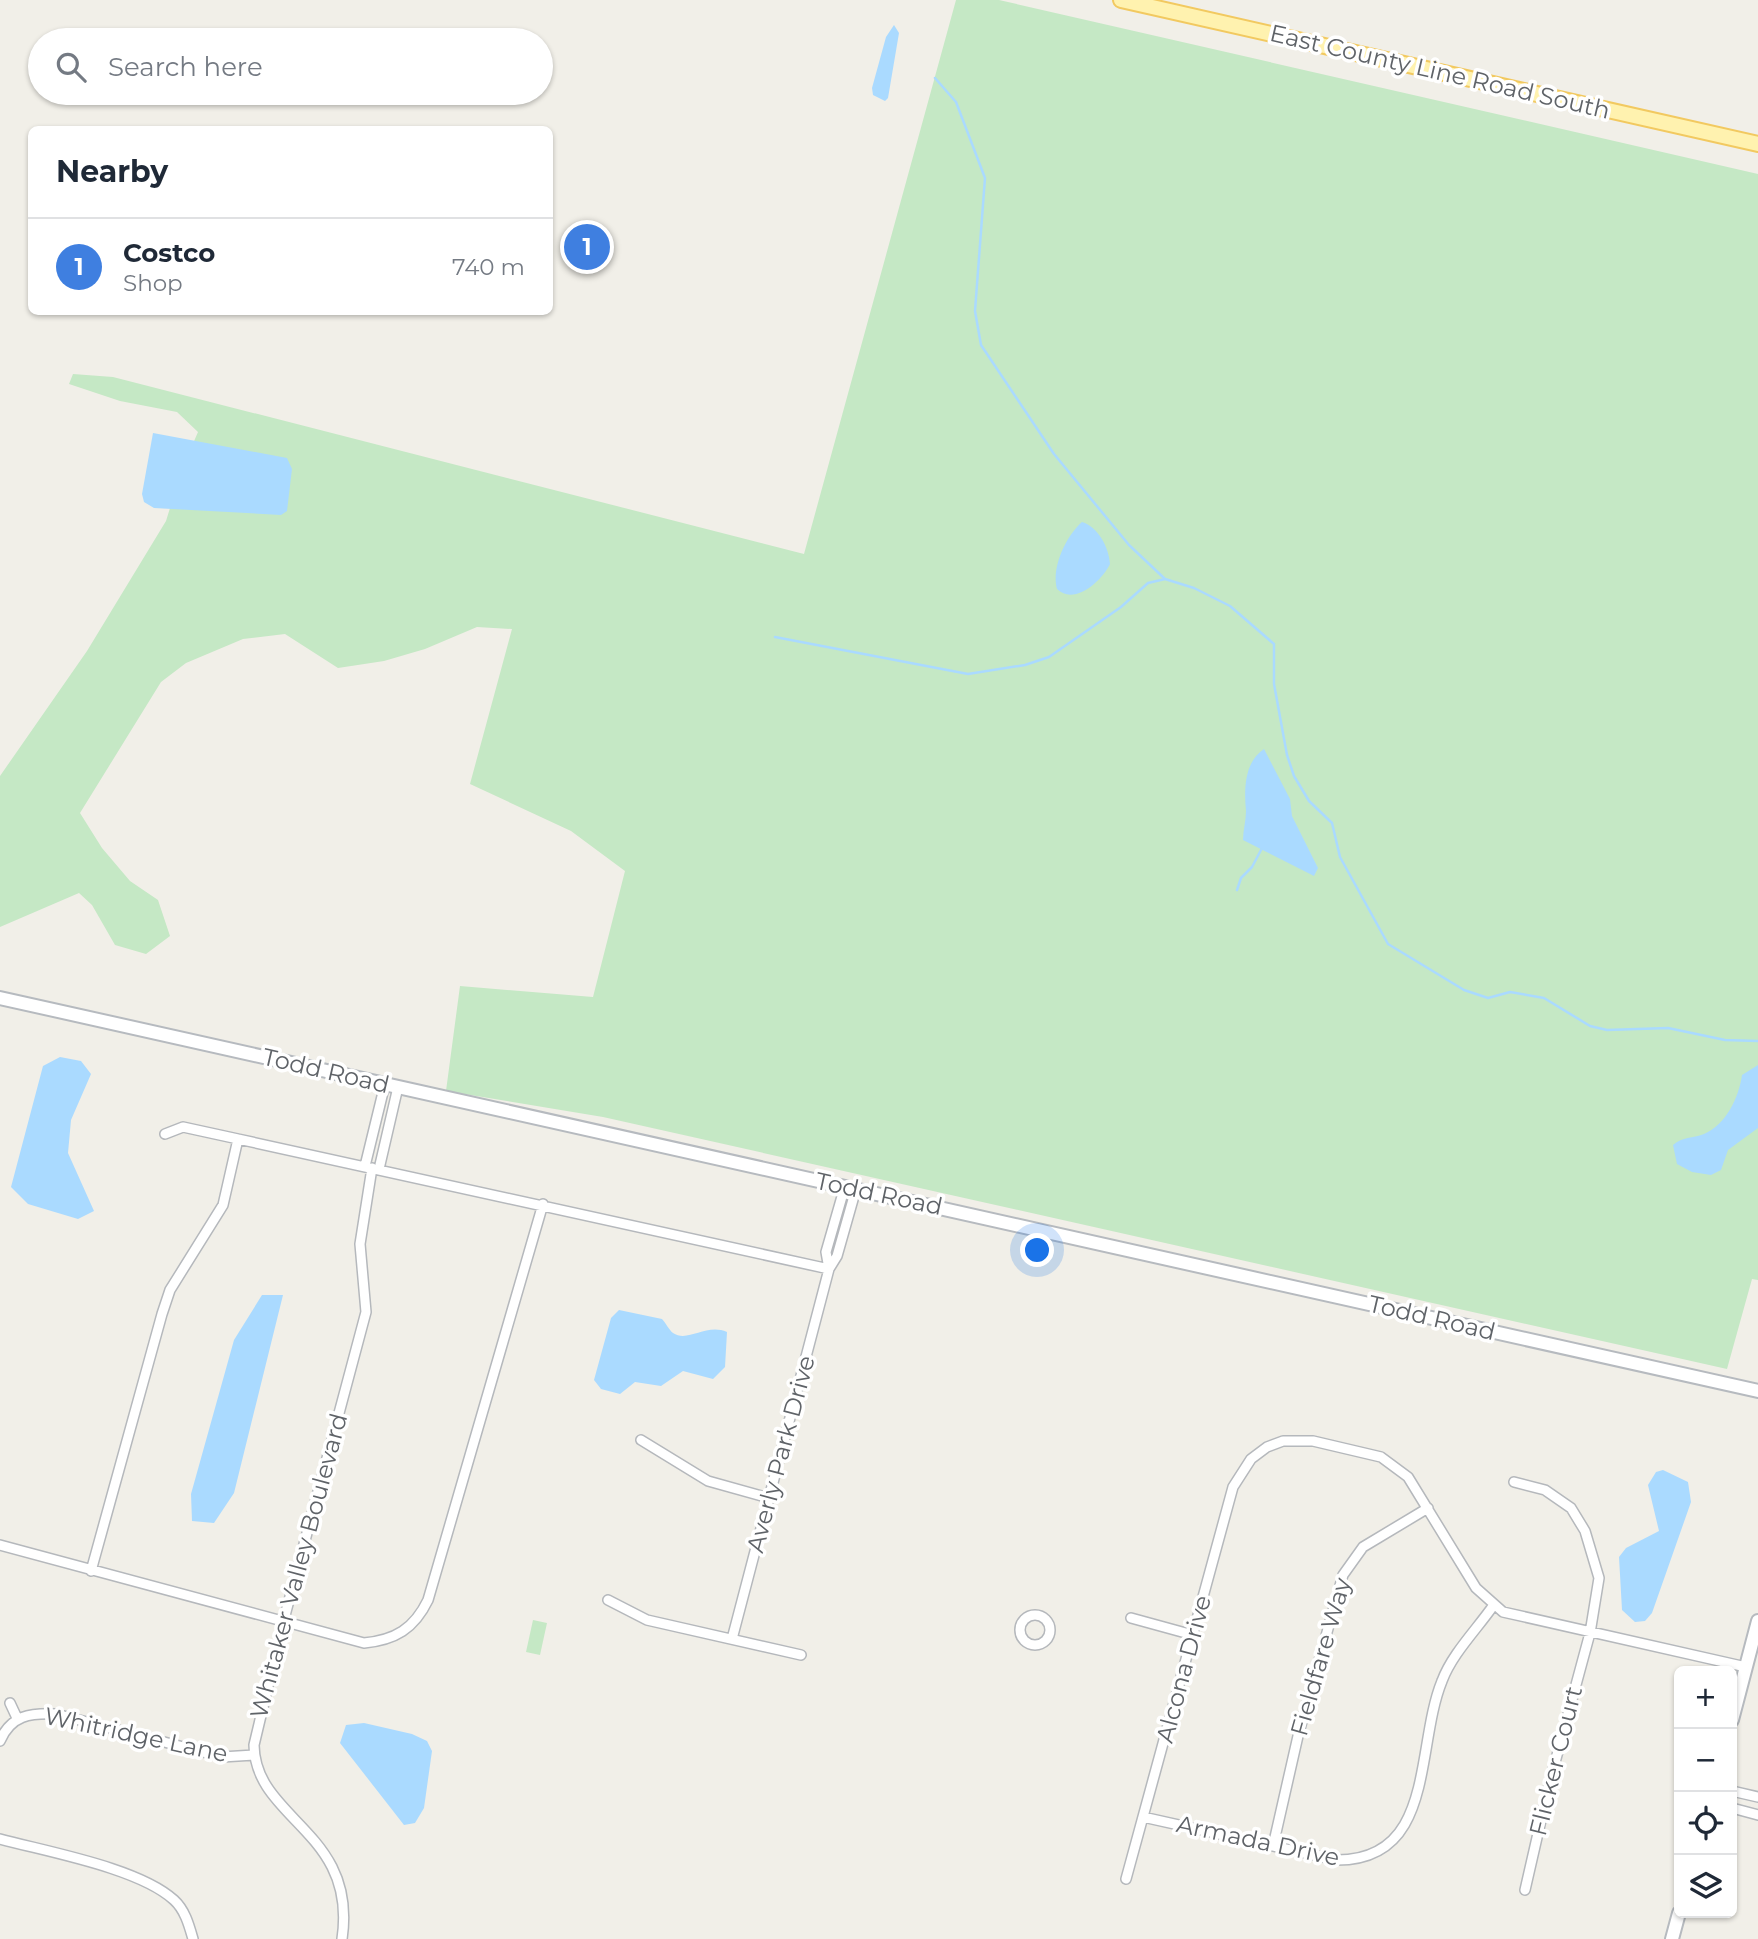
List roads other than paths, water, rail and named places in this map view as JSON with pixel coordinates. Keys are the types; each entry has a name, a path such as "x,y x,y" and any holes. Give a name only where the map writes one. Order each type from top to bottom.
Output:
{"main road":[{"name":"East County Line Road South","path":"1121,0 1758,144"}],"street":[{"name":"Todd Road","path":"0,998 1758,1391"},
{"name":"Whitaker Valley Boulevard","path":"342,1939 344,1907 333,1867 312,1835 267,1788 254,1755 255,1734 366,1312 360,1244 385,1084"},
{"name":"Whitaker Valley Boulevard","path":"372,1168 398,1087"},
{"path":"165,1134 183,1127 829,1269"},
{"path":"91,1571 170,1290 223,1205 238,1139"},
{"name":"Averly Park Drive","path":"732,1639 829,1269 826,1252 850,1188"},
{"path":"0,1545 364,1643 382,1642 405,1632 420,1617 428,1601 542,1204"},
{"path":"641,1440 708,1481 769,1498"},
{"name":"Alcona Drive","path":"1126,1879 1233,1487 1248,1462 1267,1447 1292,1440 1313,1441 1372,1454 1385,1459 1404,1473 1427,1508"},
{"name":"Flicker Court","path":"1514,1482 1556,1496 1571,1508 1582,1523 1600,1578 1590,1633 1549,1781 1525,1890"},
{"path":"1427,1508 1476,1588 1493,1606 1518,1617 1745,1667"},
{"name":"Fieldfare Way","path":"1273,1846 1298,1736 1343,1574 1363,1547 1427,1508"},
{"path":"608,1600 643,1619 801,1655"},
{"name":"Armada Drive","path":"1143,1817 1336,1860 1353,1860 1372,1855 1390,1845 1406,1824 1441,1681 1493,1606"},
{"path":"1131,1618 1193,1635"},
{"path":"1737,1700 1758,1621"},
{"path":"0,1741 5,1729 17,1718 10,1703"},
{"name":"Whitridge Lane","path":"17,1718 30,1713 56,1714 222,1757 254,1755"},
{"path":"1736,1792 1758,1797"},
{"path":"1737,1809 1758,1815"},
{"path":"0,1839 128,1875 157,1887 176,1902 189,1923 193,1939"},
{"path":"1672,1939 1678,1918"}],"water":[{"path":"894,25 899,33 888,98 885,101 873,95 872,88 886,37"},
{"path":"153,433 287,458 292,469 287,511 281,515 154,508 144,502 142,494"},
{"path":"1082,522 1093,528 1102,538 1110,564 1101,577 1087,589 1071,595 1064,594 1057,589 1058,562 1065,544"},
{"path":"1264,749 1290,799 1292,816 1318,868 1314,876 1243,840 1247,777 1252,761"},
{"path":"60,1057 81,1061 91,1074 71,1120 68,1153 94,1211 78,1219 28,1204 11,1187 43,1066"},
{"path":"1758,1065 1758,1128 1728,1150 1721,1170 1711,1175 1692,1172 1677,1164 1673,1145 1704,1134 1719,1124 1734,1101 1742,1075"},
{"path":"262,1295 283,1295 234,1493 214,1523 192,1521 191,1494 234,1340"},
{"path":"619,1310 662,1319 672,1332 679,1335 712,1330 727,1332 725,1367 713,1379 683,1371 661,1386 635,1382 620,1394 601,1389 594,1380 611,1318"},
{"path":"1663,1470 1688,1482 1691,1502 1652,1613 1645,1621 1635,1622 1622,1610 1619,1557 1626,1548 1659,1531 1648,1485 1656,1472"},
{"path":"364,1723 412,1734 427,1741 432,1751 424,1808 415,1823 404,1825 340,1743 346,1725"}],"waterway":[{"path":"935,78 956,102 985,178 975,311 981,345 1054,454 1129,545 1165,579"},
{"path":"775,637 968,674 1025,665 1049,657 1121,607 1148,583 1165,579 1194,588 1230,606 1274,644 1274,684 1287,755 1294,776 1309,801 1332,823 1340,857 1388,944 1464,990 1488,998 1510,992 1544,998 1590,1026 1607,1030 1668,1028 1725,1040 1758,1041"},
{"path":"1237,890 1241,878 1252,867 1261,850"}],"place":[{"name":"Costco","path":"587,247"}]}
